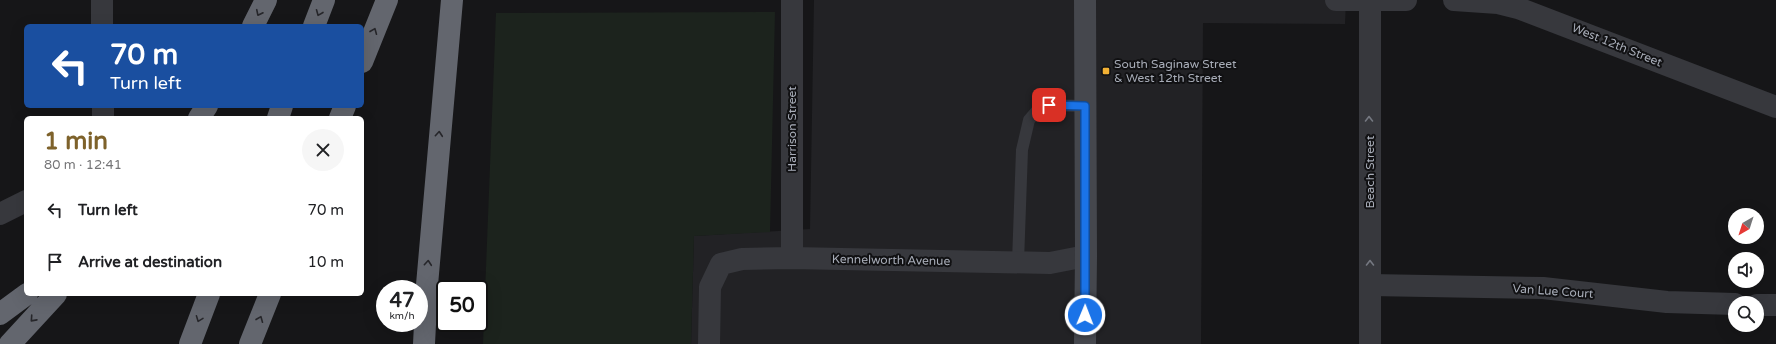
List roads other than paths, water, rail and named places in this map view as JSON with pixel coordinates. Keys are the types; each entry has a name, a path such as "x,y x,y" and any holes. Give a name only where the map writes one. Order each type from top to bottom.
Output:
{"highway":[{"path":"254,24 266,0"},
{"path":"315,24 324,0"},
{"path":"364,57 387,0"},
{"path":"427,280 452,0"},
{"path":"0,314 24,296"},
{"path":"10,344 54,296"},
{"path":"190,344 208,296"},
{"path":"250,344 269,296"},
{"path":"419,344 421,332"},
{"path":"424,344 425,332"}],"main road":[{"path":"1085,0 1085,344"}],"street":[{"path":"102,0 102,24"},
{"name":"Harrison Street","path":"792,0 792,258"},
{"path":"1336,0 1406,0"},
{"name":"Beach Street","path":"1370,0 1370,344"},
{"name":"West 12th Street","path":"1454,0 1498,2 1532,12 1776,107"},
{"path":"0,214 24,202"},
{"name":"Kennelworth Avenue","path":"709,344 710,287 721,264 742,259 792,258 1050,263 1086,256"},
{"name":"Van Lue Court","path":"1370,285 1548,288 1667,302 1728,304"},
{"path":"1764,305 1776,305"}],"lane":[{"path":"1018,262 1022,150 1029,120 1042,105 1085,106"}],"place":[{"name":"South Saginaw Street & West 12th Street","path":"1106,71"}]}
